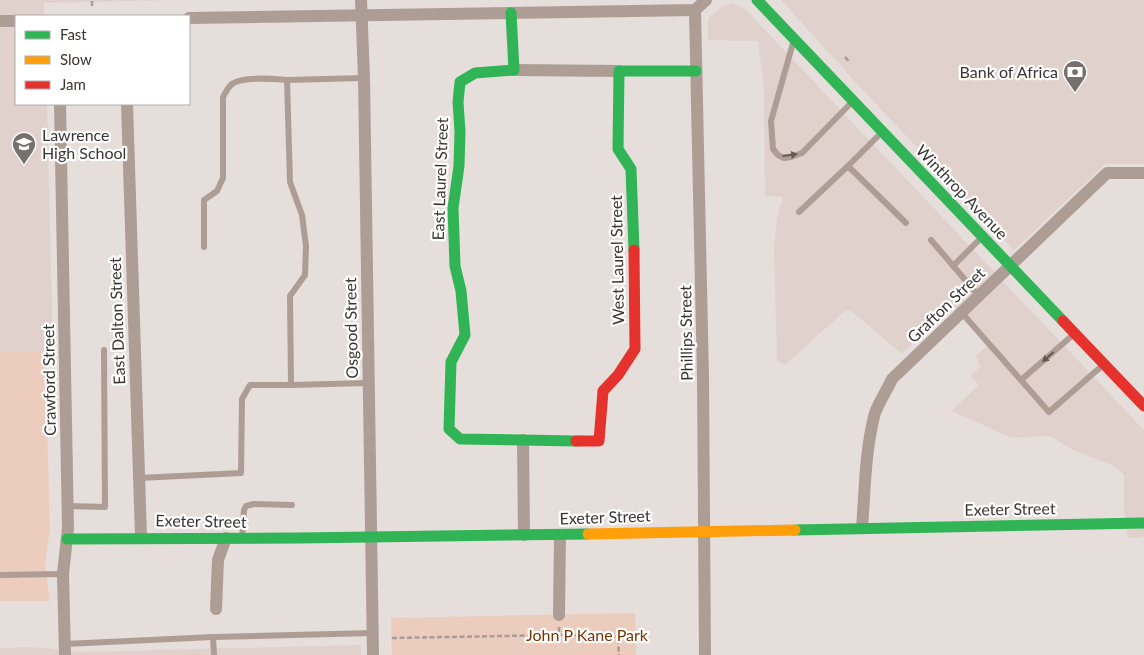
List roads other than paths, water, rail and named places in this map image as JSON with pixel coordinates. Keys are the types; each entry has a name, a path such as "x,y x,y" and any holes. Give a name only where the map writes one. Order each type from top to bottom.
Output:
{"street":[{"name":"Osgood Street","path":"361,0 364,78 373,655"},
{"path":"190,18 694,10 706,0"},
{"name":"Winthrop Avenue","path":"757,0 1144,406"},
{"name":"Phillips Street","path":"694,10 703,378 705,655"},
{"path":"511,13 514,70 696,71"},
{"path":"0,21 15,21"},
{"name":"East Laurel Street","path":"514,70 475,73 460,82 458,171 453,208 455,266 461,291 465,334 450,362 449,429 460,439 523,440"},
{"name":"West Laurel Street","path":"523,440 599,441 602,391 618,375 635,349 631,169 618,149 619,71"},
{"name":"Crawford Street","path":"60,105 68,506 63,574 65,649"},
{"name":"East Dalton Street","path":"127,105 141,537"},
{"name":"Grafton Street","path":"862,528 866,472 876,412 892,379 1107,173 1144,173"},
{"path":"523,440 524,535"},
{"name":"Exeter Street","path":"67,539 141,537 371,538 1144,523"},
{"path":"559,615 560,535"},
{"path":"216,609 218,560 226,538"}],"lane":[{"path":"794,40 771,120 773,149 778,155 784,158 802,153 853,101"},
{"path":"204,247 204,200 217,191 223,178 223,97 227,89 234,83 253,79 364,78"},
{"path":"288,80 290,182 302,215 306,246 305,275 290,296 291,384"},
{"path":"799,212 882,132"},
{"path":"848,166 906,223"},
{"path":"953,266 982,237"},
{"path":"931,240 979,296"},
{"path":"961,312 1049,412 1104,364"},
{"path":"1021,380 1075,334"},
{"path":"68,506 105,506 104,350"},
{"path":"139,478 242,473 242,399 250,385 368,383"},
{"path":"242,538 246,506 254,504 292,505"},
{"path":"0,575 63,574"},
{"path":"65,649 213,637 373,633"},
{"path":"213,637 214,655"}],"place":[{"name":"Bank of Africa","path":"1075,93"},
{"name":"Lawrence High School","path":"24,165"}],"park label":[{"name":"John P Kane Park","path":"587,635"}]}
